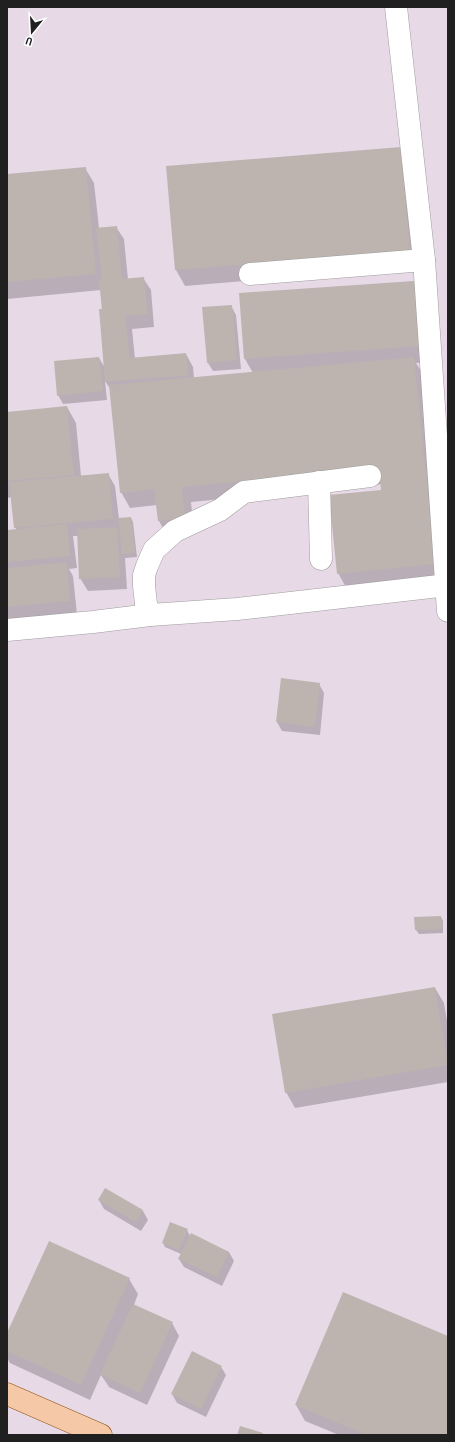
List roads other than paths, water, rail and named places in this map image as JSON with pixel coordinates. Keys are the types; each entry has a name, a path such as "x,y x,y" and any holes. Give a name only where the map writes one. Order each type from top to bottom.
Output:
{"main road":[{"path":"7,1394 101,1435"}],"street":[{"path":"396,7 424,260 446,558 448,611"},
{"path":"250,274 424,260"},
{"path":"150,615 146,604 144,586 147,566 154,550 175,531 220,510 244,492 370,476"},
{"path":"319,482 321,559"},
{"path":"7,630 150,615 237,610 447,585"}]}
